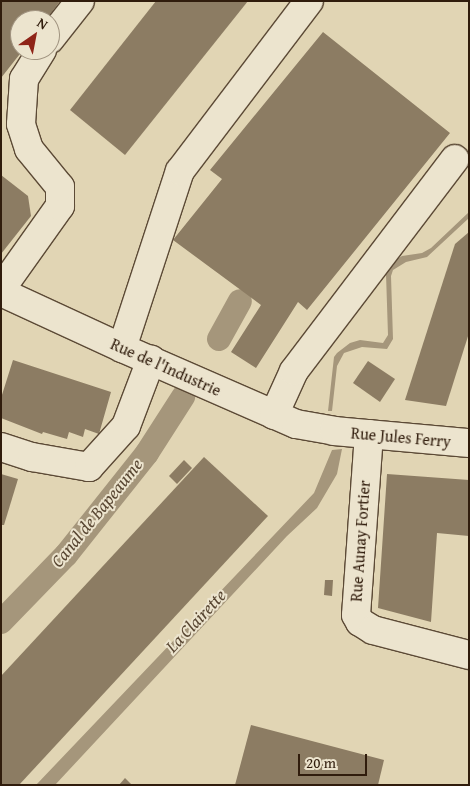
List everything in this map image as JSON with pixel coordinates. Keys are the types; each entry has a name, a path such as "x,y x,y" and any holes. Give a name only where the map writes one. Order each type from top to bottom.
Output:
{"street":[{"path":"60,27 80,1"},
{"path":"122,348 180,171 309,1"},
{"path":"1,290 60,206 60,187 29,149 21,124 24,79 36,60"},
{"path":"274,415 294,371 455,159"},
{"name":"Rue de l'Industrie","path":"1,290 122,348 274,415 296,424 334,431"},
{"path":"1,447 32,457 89,467 126,426 151,360"},
{"name":"Rue Jules Ferry","path":"334,431 469,443"},
{"name":"Rue Aunay Fortier","path":"369,434 356,615 360,622 374,630 469,655"}],"water":[{"path":"469,212 469,218 427,257 406,262 393,270 391,276 393,339 387,349 362,347 344,353 337,366 332,411 328,411 334,357 337,353 350,343 360,340 383,343 388,335 386,274 392,262 402,256 422,253 431,248"},
{"name":"La Clairette","path":"342,449 337,474 317,508 287,536 55,785 36,785 314,493 332,450"}],"building":[{"path":"1,1 60,1 53,10 10,10 10,60 15,60 1,78"},
{"path":"156,1 248,1 125,155 70,110"},
{"path":"323,32 450,133 307,310 298,302 256,368 231,352 261,305 173,240 222,179 210,170"},
{"path":"1,175 28,196 31,216 1,254"},
{"path":"469,232 469,333 446,406 405,400 455,244"},
{"path":"13,360 111,392 99,434 85,429 83,437 69,432 67,439 43,432 42,434 1,418 1,398"},
{"path":"368,361 395,379 380,402 353,383"},
{"path":"204,457 268,516 19,785 1,785 1,676"},
{"path":"184,460 192,468 177,484 169,476"},
{"path":"1,474 18,479 4,525 1,525"},
{"path":"387,474 469,480 469,536 437,533 431,622 378,608"},
{"path":"325,580 333,580 332,596 324,595"},
{"path":"251,725 384,760 378,785 235,785"},
{"path":"125,778 132,785 119,785"}],"waterway":[{"name":"Canal de Bapeaume","path":"219,339 240,301"},
{"name":"Canal de Bapeaume","path":"1,622 66,555 147,453 183,397"}]}
